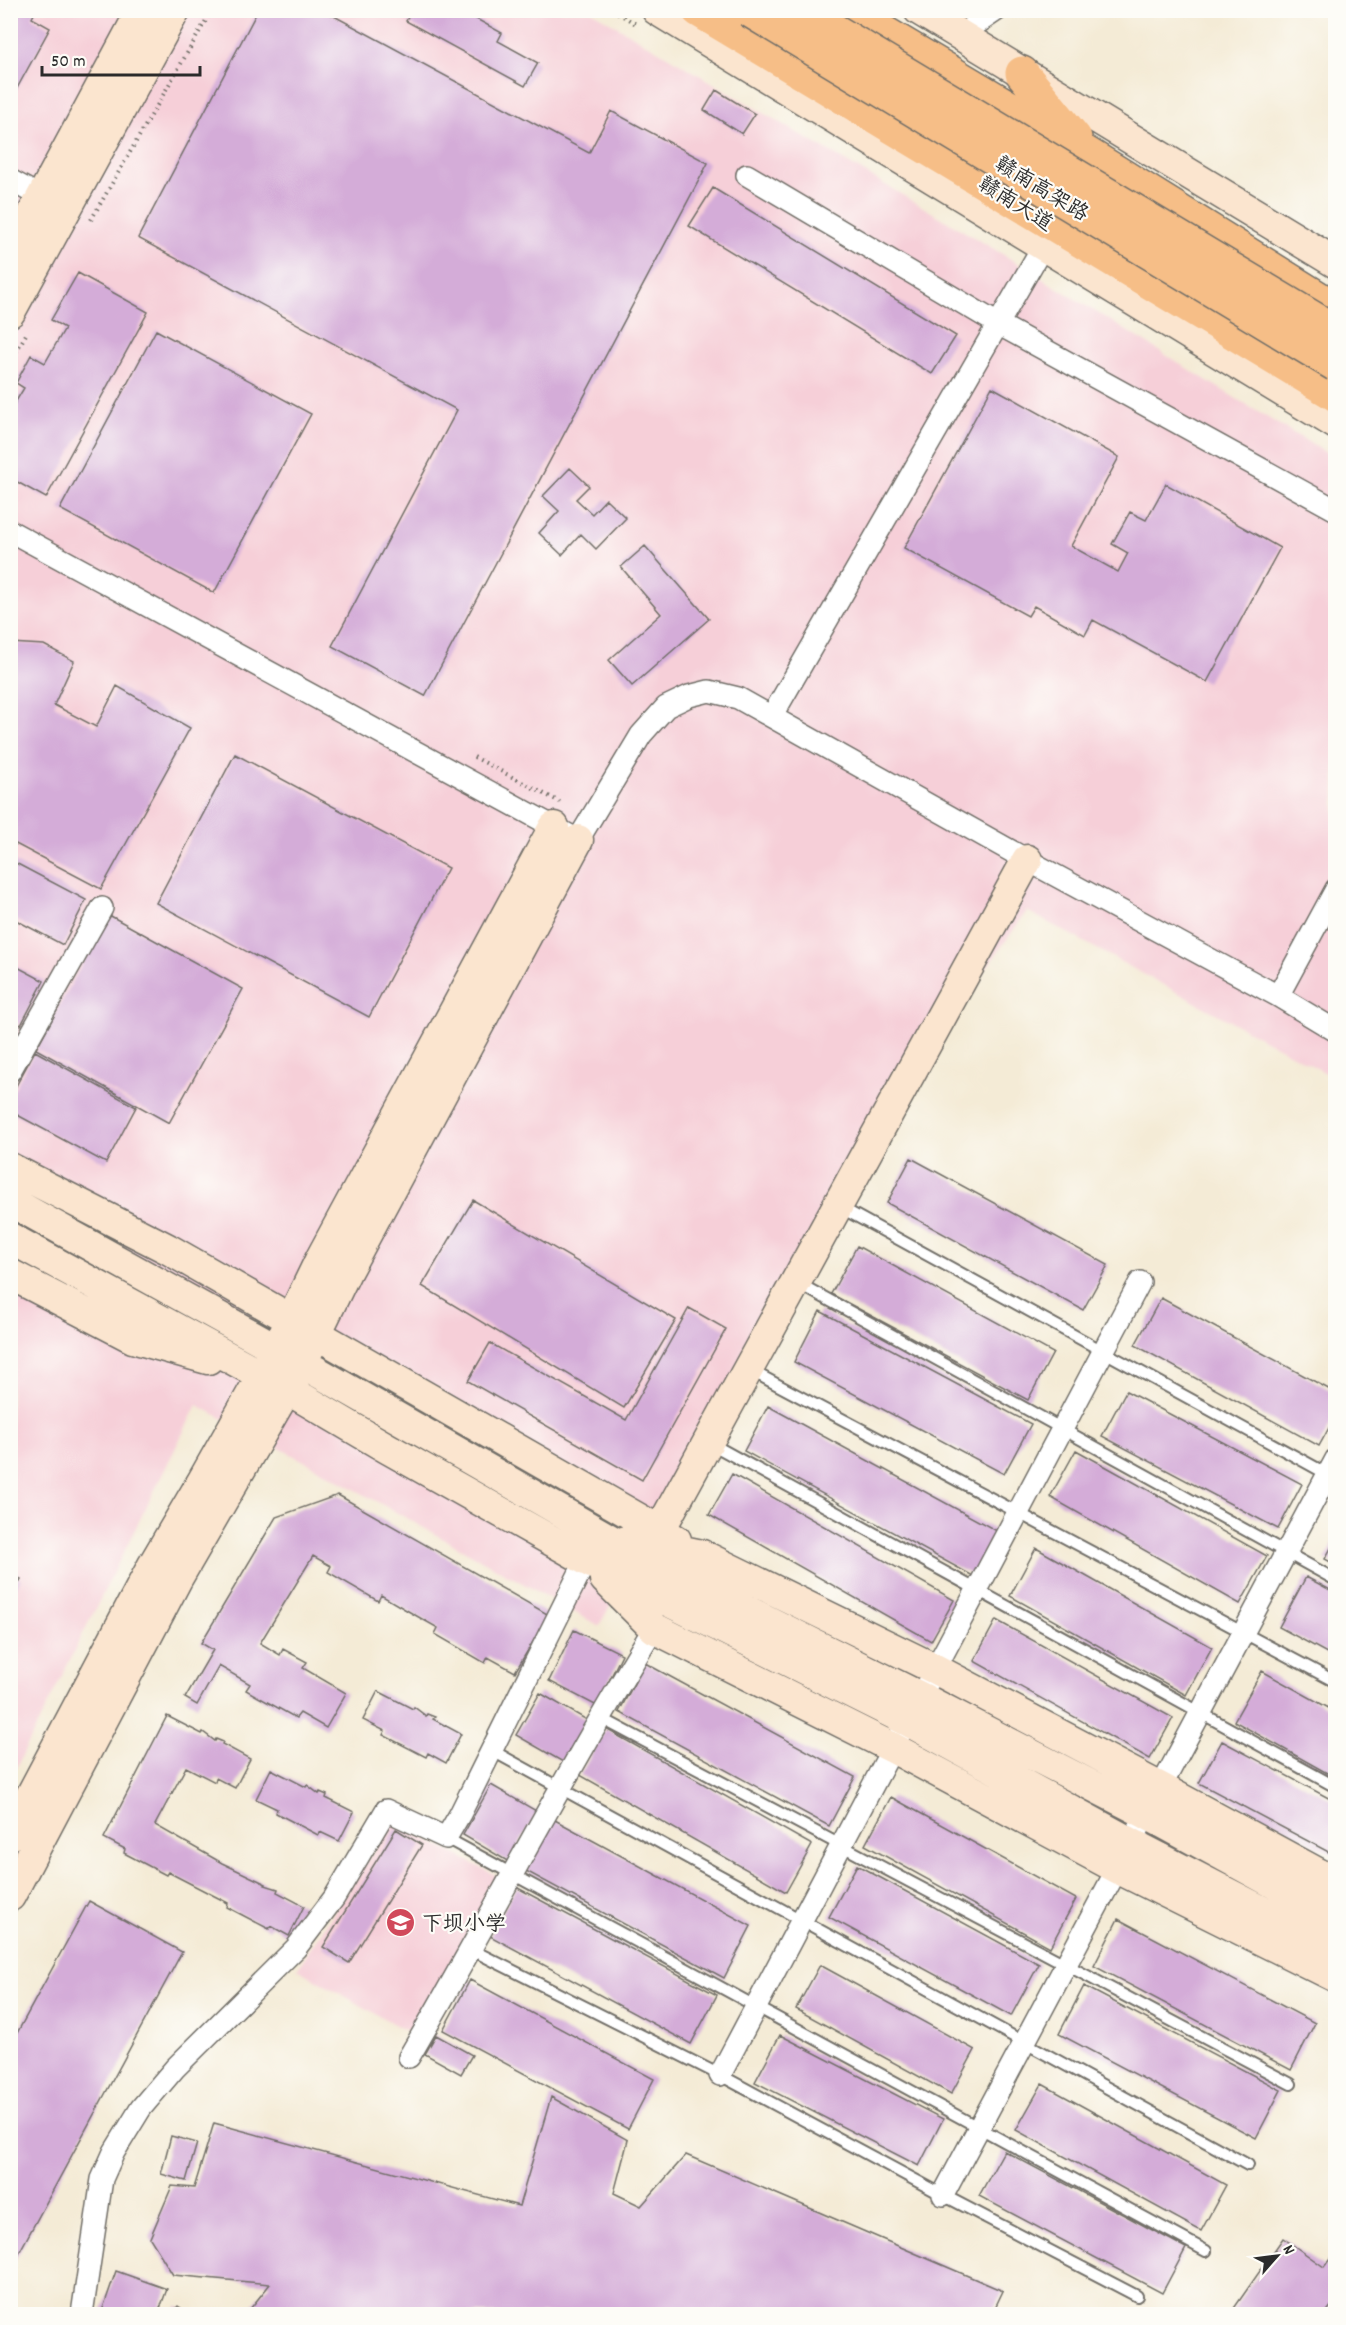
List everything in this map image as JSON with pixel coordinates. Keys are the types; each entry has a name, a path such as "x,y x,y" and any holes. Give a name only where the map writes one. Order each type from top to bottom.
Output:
{"main road":[{"name":"赣南大道","path":"698,10 1050,237 1335,395"},
{"name":"赣南高架路","path":"749,10 1335,365"},
{"name":"赣南高架路","path":"800,10 1335,332"},
{"path":"846,10 1089,156 1335,309"},
{"path":"1022,73 1089,156"},
{"path":"964,198 1050,237"}],"street":[{"path":"19,321 65,212 142,10"},
{"path":"10,255 65,212 175,10"},
{"path":"657,10 964,198"},
{"path":"920,10 1335,263"},
{"path":"960,34 997,10"},
{"path":"747,175 998,324 1335,510"},
{"path":"10,180 65,212"},
{"path":"772,716 1050,237 1335,424"},
{"path":"10,531 566,833"},
{"path":"10,1896 177,1579 290,1356 304,1327 321,1258 566,833 641,735 666,707 689,696 709,692 738,698 1027,860 1278,996 1335,1031"},
{"path":"652,1545 1027,860"},
{"path":"1278,996 1335,890"},
{"path":"10,1071 102,908"},
{"path":"10,1168 168,1249 304,1327 914,1709 1124,1856"},
{"path":"10,1201 290,1356 600,1534 702,1555 935,1669 1335,1883"},
{"path":"10,1238 275,1382 586,1560 1147,1814 1335,1917"},
{"path":"10,1274 133,1338 275,1382"},
{"path":"720,2075 1140,1282"},
{"path":"10,1835 153,1565 275,1382"},
{"path":"944,2195 1243,1632 1333,1471"},
{"path":"586,1560 654,1628 893,1748 1124,1856 1335,1965"},
{"path":"82,2314 102,2179 114,2152 141,2108 176,2068 296,1948 334,1898 387,1810 446,1838 586,1560"},
{"path":"409,2057 472,1950 599,1717 654,1628"}],"lane":[{"path":"838,1206 1103,1351 1333,1471"},
{"path":"796,1282 1335,1580"},
{"path":"748,1369 1335,1682"},
{"path":"708,1442 1335,1787"},
{"path":"599,1717 1292,2084"},
{"path":"491,1750 1248,2165"},
{"path":"446,1838 1206,2251"},
{"path":"472,1950 720,2075 1137,2296"}],"path":[{"path":"65,212 212,10"},
{"path":"10,362 19,321"}],"shaded area":[{"path":"11,11 591,11 1009,258 1335,458 1335,1078 1027,911 877,1122 599,1626 308,1463 197,1405 11,1778"},
{"name":"下坝小学","path":"393,1822 501,1878 415,2036 297,1969"}],"building":[{"path":"10,10 36,10 32,18 50,28 10,101"},
{"path":"258,10 323,10 589,153 611,111 708,163 425,696 332,646 457,410 138,238"},
{"path":"412,10 460,10 502,33 498,41 538,63 525,86 406,21"},
{"path":"716,90 755,114 742,134 704,110"},
{"path":"713,188 956,336 932,374 689,226"},
{"path":"78,273 148,312 46,498 10,478 10,411 24,388 16,383 31,355 45,363 65,328 51,320"},
{"path":"156,330 311,414 214,593 60,509"},
{"path":"992,387 1119,457 1071,546 1118,572 1128,553 1112,544 1130,512 1146,520 1166,484 1280,548 1207,682 1093,620 1085,635 1034,606 1028,616 904,548"},
{"path":"570,468 589,486 576,499 592,514 606,499 626,518 596,549 581,534 562,555 539,533 559,511 543,496"},
{"path":"645,546 709,619 632,686 609,660 661,614 621,567"},
{"path":"10,643 44,645 74,661 54,705 96,727 117,686 190,728 101,889 10,841"},
{"path":"235,754 448,868 369,1017 156,903"},
{"path":"10,860 86,900 63,945 10,917"},
{"path":"109,915 243,989 169,1123 36,1049"},
{"path":"10,963 44,981 21,1025 10,1020"},
{"path":"35,1051 136,1107 106,1163 10,1111 10,1097"},
{"path":"911,1158 1108,1265 1083,1310 887,1203"},
{"path":"473,1200 676,1320 624,1408 422,1286"},
{"path":"857,1246 1053,1353 1028,1400 831,1294"},
{"path":"1161,1298 1336,1393 1336,1415 1319,1446 1135,1345"},
{"path":"689,1308 726,1329 642,1480 468,1381 490,1343 626,1420"},
{"path":"820,1311 1031,1424 1004,1474 794,1362"},
{"path":"1126,1391 1302,1484 1278,1529 1102,1436"},
{"path":"768,1406 997,1531 973,1576 744,1451"},
{"path":"1076,1450 1267,1556 1240,1604 1050,1497"},
{"path":"732,1474 954,1600 931,1641 709,1515"},
{"path":"338,1495 549,1615 515,1672 488,1657 485,1663 435,1634 438,1628 381,1595 378,1601 328,1572 331,1566 313,1556 260,1643 280,1655 283,1649 307,1662 303,1668 346,1693 326,1728 300,1713 296,1718 246,1690 250,1684 219,1666 197,1705 185,1698 213,1650 201,1643 276,1517"},
{"path":"1336,1539 1336,1565 1325,1559"},
{"path":"1036,1548 1212,1647 1186,1695 1010,1596"},
{"path":"10,1574 21,1579 10,1598"},
{"path":"1306,1577 1336,1593 1336,1658 1279,1627"},
{"path":"996,1620 1173,1718 1150,1759 974,1661"},
{"path":"574,1630 622,1654 597,1706 549,1681"},
{"path":"645,1663 855,1777 829,1826 619,1712"},
{"path":"1262,1671 1336,1712 1336,1778 1234,1721"},
{"path":"378,1691 413,1709 414,1707 426,1716 427,1714 435,1717 433,1719 461,1734 446,1763 428,1753 426,1757 383,1735 385,1731 363,1720"},
{"path":"540,1693 587,1720 563,1762 516,1735"},
{"path":"167,1716 202,1734 203,1732 215,1741 216,1739 223,1742 222,1744 250,1759 235,1788 216,1778 215,1782 186,1767 155,1825 222,1863 265,1885 278,1889 277,1892 304,1906 289,1936 271,1926 269,1929 227,1907 228,1903 168,1872 166,1875 124,1853 125,1849 104,1838"},
{"path":"606,1729 812,1845 786,1892 580,1775"},
{"path":"1222,1741 1336,1802 1336,1856 1199,1783"},
{"path":"271,1769 306,1787 307,1785 319,1794 320,1792 327,1795 326,1798 354,1812 339,1841 320,1832 318,1835 276,1813 277,1809 256,1799"},
{"path":"491,1785 538,1812 509,1862 463,1835"},
{"path":"891,1797 1076,1899 1050,1947 865,1845"},
{"path":"553,1819 751,1926 724,1978 526,1871"},
{"path":"396,1829 422,1845 349,1963 323,1947"},
{"path":"857,1865 1039,1964 1011,2016 829,1917"},
{"path":"516,1887 717,1995 691,2044 490,1936"},
{"path":"89,1901 182,1952 14,2262 10,2260 10,2046"},
{"path":"1118,1919 1315,2023 1291,2070 1094,1966"},
{"path":"820,1965 975,2050 951,2094 796,2009"},
{"path":"470,1980 654,2079 628,2129 443,2030"},
{"path":"1084,1986 1281,2090 1256,2138 1059,2034"},
{"path":"436,2035 472,2055 461,2074 425,2054"},
{"path":"780,2035 943,2119 919,2166 755,2082"},
{"path":"1042,2084 1226,2185 1201,2231 1016,2130"},
{"path":"551,2097 628,2140 614,2193 641,2206 686,2155 1003,2291 992,2314 246,2314 270,2284 173,2275 150,2238 172,2186 194,2188 214,2123 519,2206"},
{"path":"171,2136 197,2143 186,2181 161,2174"},
{"path":"1004,2151 1186,2248 1162,2293 979,2196"},
{"path":"1283,2238 1324,2267 1336,2251 1336,2300 1325,2314 1230,2314"},
{"path":"116,2271 167,2289 158,2314 101,2314"},
{"path":"178,2306 190,2314 172,2314"}],"place":[{"name":"下坝小学","path":"401,1923"}]}
